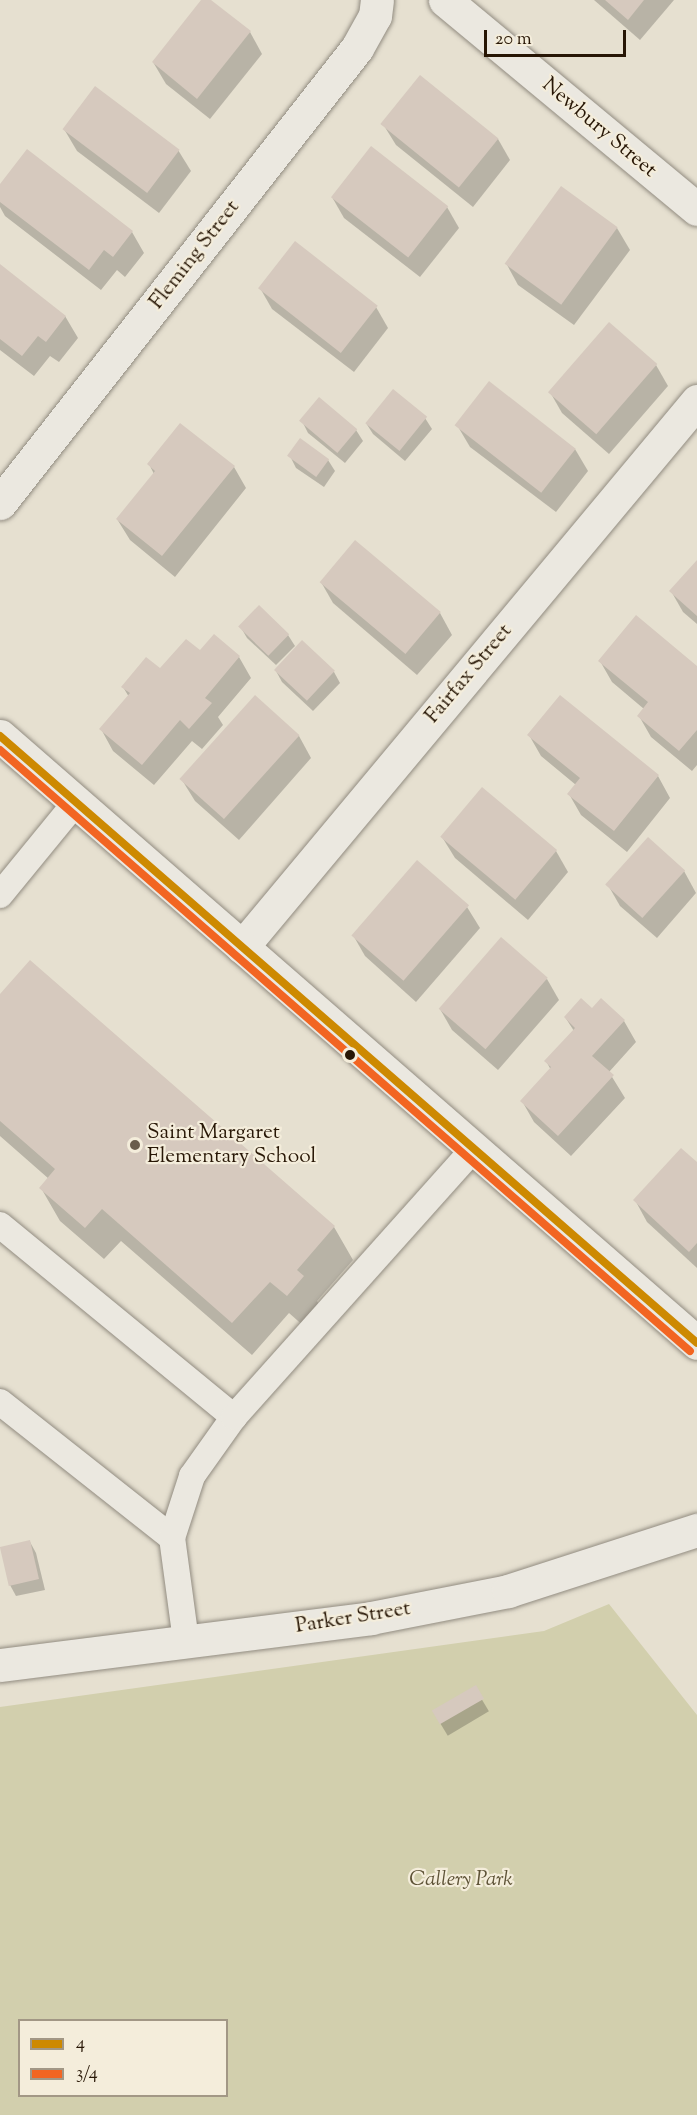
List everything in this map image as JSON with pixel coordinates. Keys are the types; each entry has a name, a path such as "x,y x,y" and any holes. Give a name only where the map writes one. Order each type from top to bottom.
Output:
{"street":[{"name":"Fleming Street","path":"0,503 357,48 375,16 378,0"},
{"name":"Newbury Street","path":"445,0 697,209"},
{"name":"Fairfax Street","path":"242,947 693,414"},
{"path":"0,736 697,1343"},
{"name":"Parker Street","path":"0,1665 371,1618 508,1592 697,1530"}],"lane":[{"path":"0,895 76,802"},
{"path":"186,1641 172,1538 192,1476 234,1417 473,1150"},
{"path":"0,1225 234,1417"},
{"path":"0,1402 172,1538"}],"green space":[{"name":"Callery Park","path":"609,1604 697,1715 697,2115 0,2115 0,1707 544,1631"}],"building":[{"path":"201,0 211,0 251,31 197,99 152,62"},
{"path":"605,0 644,0 628,20"},
{"path":"420,75 498,139 459,188 380,124"},
{"path":"95,86 180,150 147,193 63,129"},
{"path":"371,146 448,206 408,258 331,197"},
{"path":"27,149 133,231 113,257 104,250 89,270 0,202 0,184"},
{"path":"561,186 618,227 561,305 505,264"},
{"path":"295,241 378,306 341,353 258,288"},
{"path":"0,264 66,316 46,342 38,336 22,356 0,339"},
{"path":"609,322 657,364 596,434 548,392"},
{"path":"489,381 576,449 541,493 455,425"},
{"path":"393,389 427,417 400,451 365,423"},
{"path":"319,397 357,429 337,453 299,421"},
{"path":"180,423 235,466 162,556 116,519 155,471 147,464"},
{"path":"300,438 329,459 316,477 287,456"},
{"path":"355,540 441,612 405,654 320,582"},
{"path":"697,560 697,616 669,591"},
{"path":"259,605 289,634 268,656 238,627"},
{"path":"636,615 697,666 697,730 679,751 637,716 648,702 598,661"},
{"path":"214,634 240,656 205,698 212,703 189,729 180,720 142,765 99,729 130,693 121,687 146,657 160,668 186,639 200,650"},
{"path":"302,640 335,671 307,701 274,670"},
{"path":"255,695 300,735 224,819 179,779"},
{"path":"560,695 659,775 614,831 567,794 580,778 527,735"},
{"path":"482,787 557,850 515,900 440,837"},
{"path":"648,837 685,870 642,918 605,885"},
{"path":"417,860 469,905 403,981 351,935"},
{"path":"501,937 548,978 485,1049 439,1009"},
{"name":"Saint Margaret Elementary School","path":"30,960 335,1226 297,1270 304,1276 287,1296 270,1282 232,1323 102,1209 85,1228 39,1188 55,1169 0,1121 0,994"},
{"path":"581,998 592,1008 601,998 625,1020 592,1056 614,1075 558,1136 520,1101 551,1067 544,1061 575,1028 564,1017"},
{"path":"681,1148 697,1162 697,1243 689,1252 633,1200"},
{"path":"30,1540 39,1579 9,1586 0,1547"},
{"path":"476,1685 484,1699 440,1724 432,1710"}],"transit line":[{"name":"4","path":"0,736 697,1343"},
{"name":"3/4","path":"0,750 690,1351"}],"place":[{"name":"Saint Margaret Elementary School","path":"135,1145"}]}
